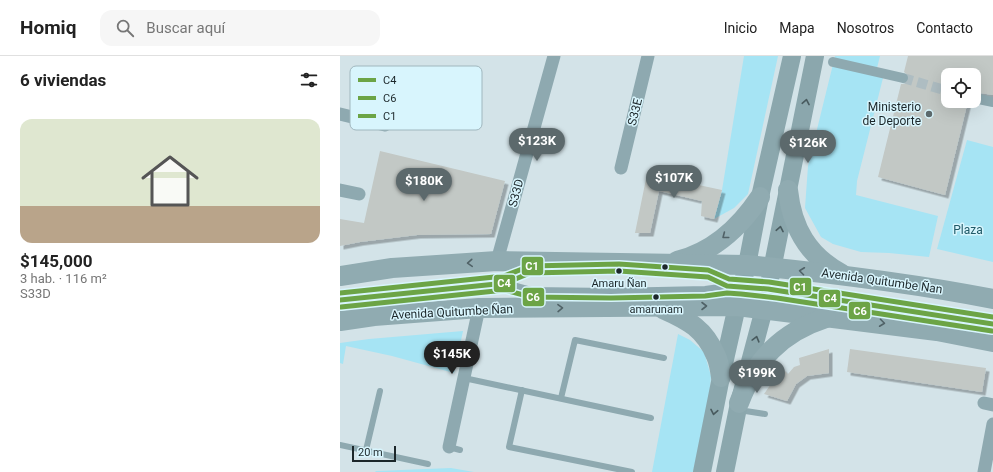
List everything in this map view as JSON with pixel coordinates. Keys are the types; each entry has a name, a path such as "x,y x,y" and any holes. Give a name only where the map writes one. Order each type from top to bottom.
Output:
{"main road":[{"path":"702,472 737,306 734,286 747,265 760,197 792,56"},
{"path":"725,472 738,406 764,309 773,268 815,56"},
{"path":"788,190 792,217 805,242 824,263 848,277"},
{"path":"665,265 696,254 724,237 746,216 760,197"},
{"name":"Avenida Quitumbe Ñan","path":"340,276 392,268 497,261 665,265 747,265 944,290 993,299"},
{"path":"656,306 684,318 696,326 706,337 717,356 721,377"},
{"name":"Avenida Quitumbe Ñan","path":"340,321 374,316 479,308 737,306 937,331 993,342"},
{"path":"738,406 755,369 766,355 795,331 812,322 830,317"}],"street":[{"name":"S33D","path":"497,261 554,56"},
{"name":"S33E","path":"621,168 648,56"},
{"path":"834,62 903,78"},
{"path":"981,99 993,102"},
{"path":"340,114 350,116"},
{"path":"340,190 358,194"},
{"path":"455,448 464,378 479,308"},
{"path":"984,472 993,424"}],"lane":[{"path":"340,300 506,282 530,273 619,271 708,277 734,286"},
{"path":"506,282 531,290 611,291 697,289 734,286 768,289 993,324"},
{"path":"561,398 575,340 664,358"},
{"path":"464,378 651,418"},
{"path":"522,390 509,447 632,472"},
{"path":"366,450 380,392"},
{"path":"738,406 765,414"},
{"path":"340,445 428,464"}],"green space":[{"path":"744,56 778,56 748,194 734,208 714,219 722,190"},
{"path":"835,56 880,56 876,72 884,74 857,181 856,195 938,216 929,257 861,252 833,244 821,237 805,208 808,166"},
{"name":"Plaza","path":"967,140 993,147 993,262 937,249"},
{"path":"463,331 454,373 392,356 346,346 343,364 340,363 340,343"},
{"path":"678,334 690,340 704,352 711,376 709,402 693,472 652,472"},
{"path":"451,468 474,472 375,472 376,471"}],"building":[{"path":"908,56 993,56 993,95 981,93 981,68 941,68 941,108 966,108 945,195 878,177 901,84 905,84 909,80 909,76 904,72"},
{"path":"380,151 505,181 491,234 417,235 340,246 340,219 364,223"},
{"path":"647,174 722,190 714,219 701,216 702,201 659,191 650,233 635,233"},
{"path":"829,349 829,373 807,376 796,384 787,401 764,394 782,368 788,374 794,367 800,365 799,358"},
{"path":"850,349 986,368 982,392 847,372"}],"tunnel":[{"path":"903,78 941,89"}],"transit line":[{"name":"C1","path":"340,293 504,276 530,266 619,264 708,270 729,279 769,282 993,317"},
{"name":"C4","path":"340,300 506,283 530,273 619,271 708,277 727,286 768,289 993,324"},
{"name":"C6","path":"341,307 505,290 531,297 611,298 705,296 727,293 777,298 992,331"}],"place":[{"name":"Ministerio de Deporte","path":"929,114"},
{"name":"Amaru Ñan","path":"619,271"},
{"name":"amarunam","path":"656,297"}]}
